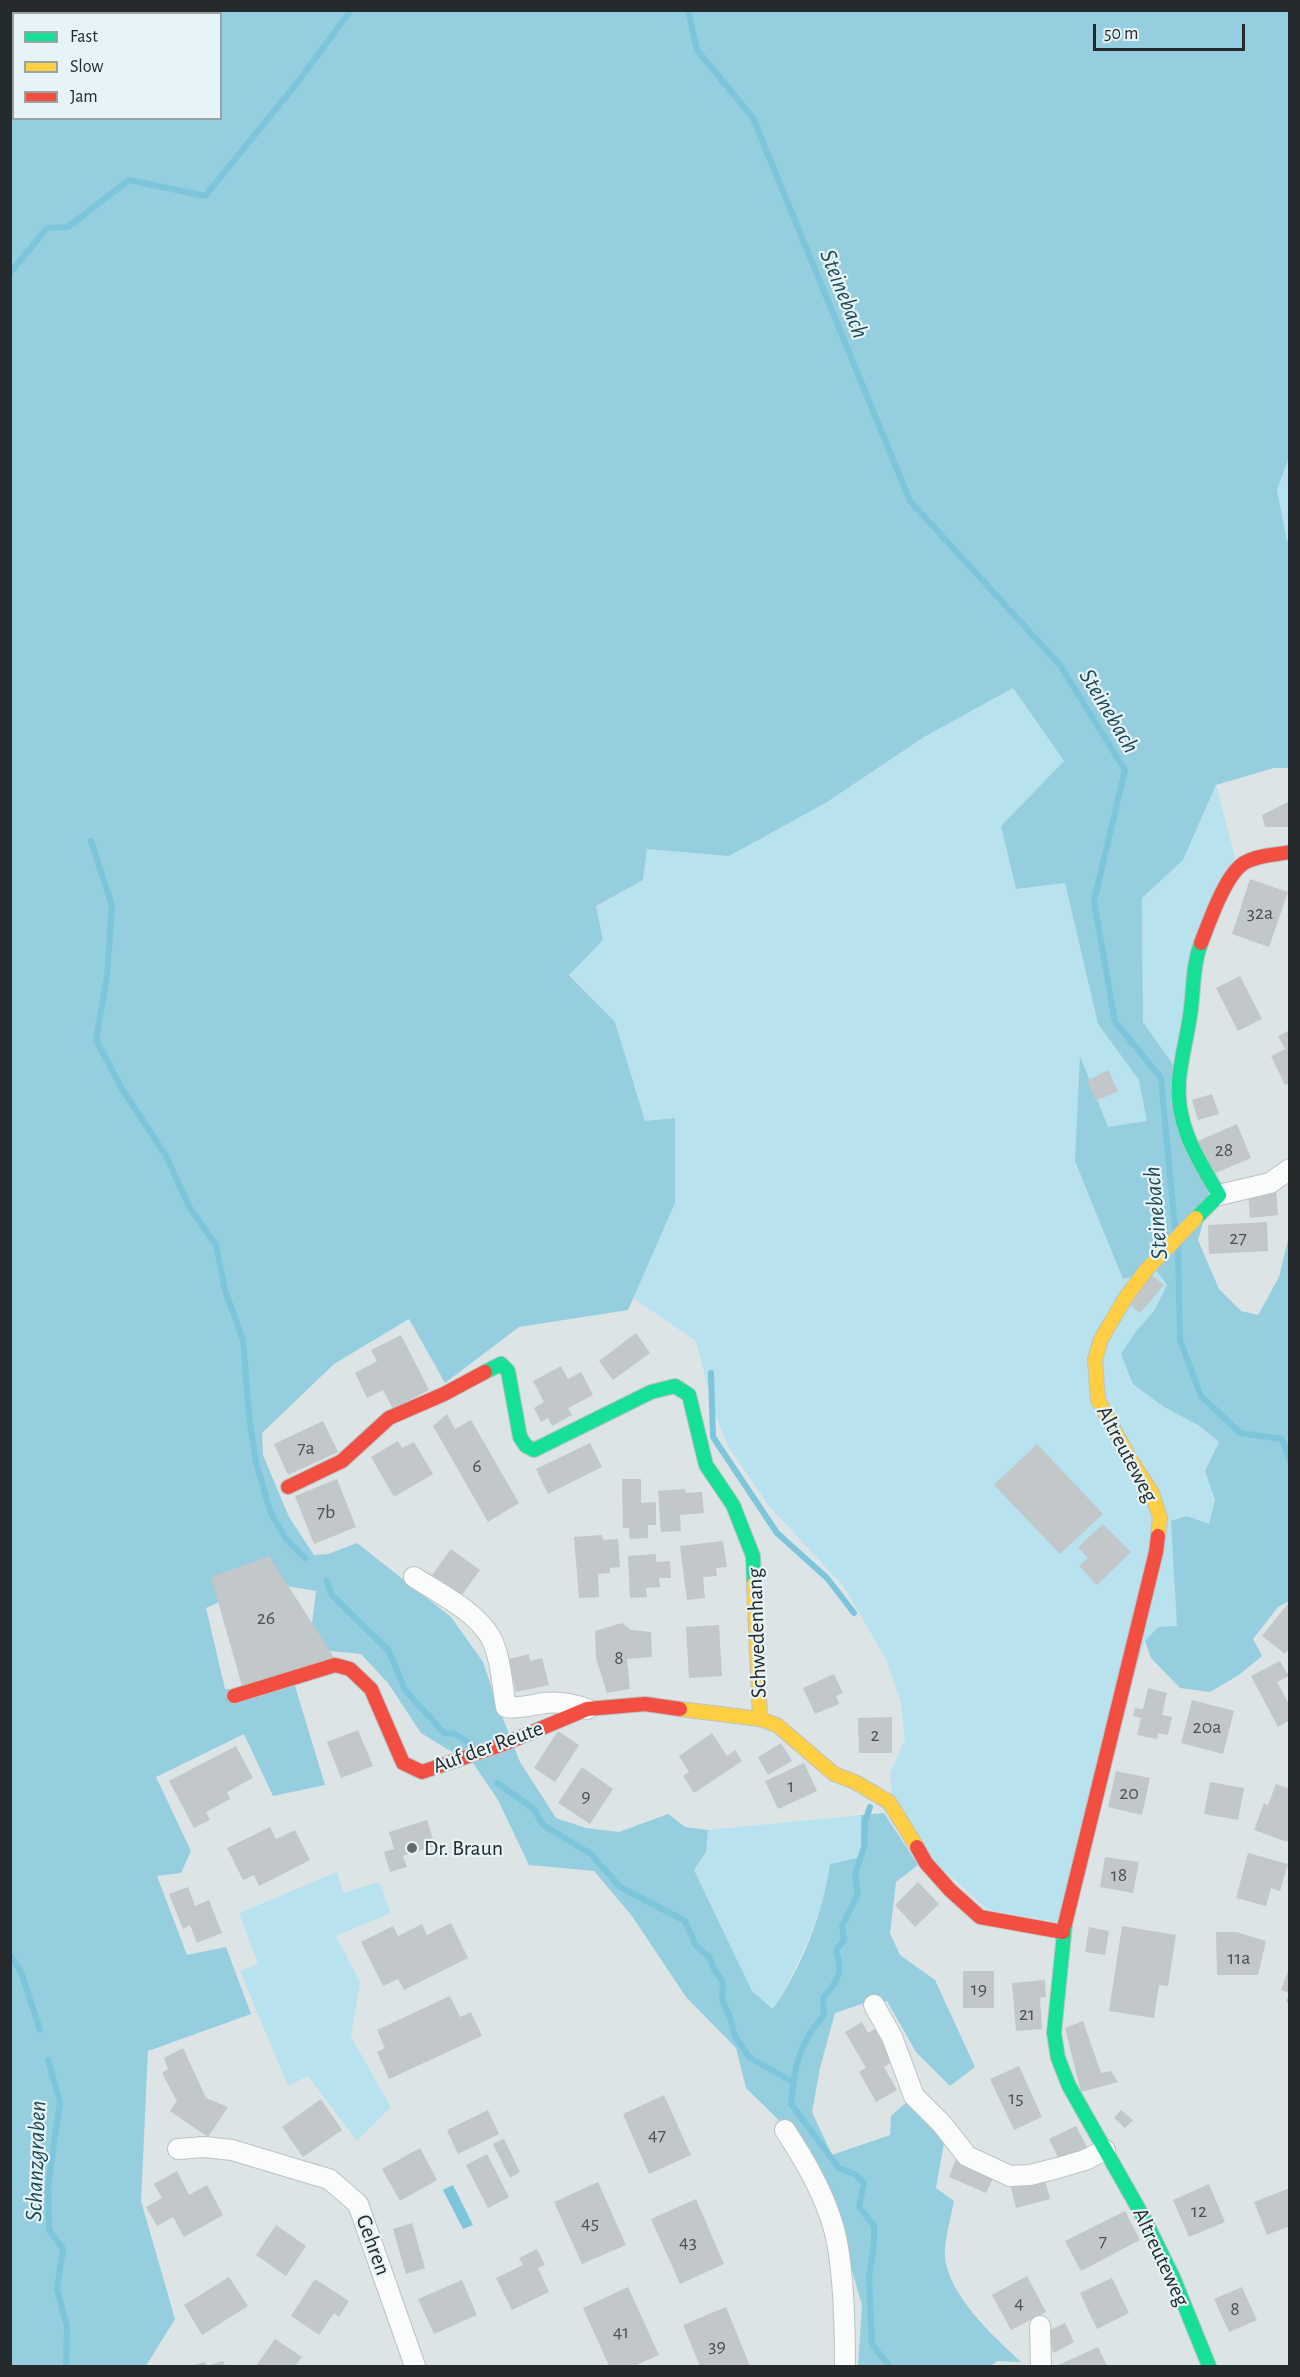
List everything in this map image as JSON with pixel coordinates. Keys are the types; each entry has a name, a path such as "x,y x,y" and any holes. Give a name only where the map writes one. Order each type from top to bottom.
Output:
{"street":[{"path":"1290,852 1253,860 1239,867 1220,900 1197,957 1190,1022 1181,1060 1178,1089 1180,1113 1191,1146 1219,1195 1270,1184 1290,1169"},
{"name":"Altreuteweg","path":"1209,2367 1173,2277 1145,2220 1069,2086 1058,2058 1054,2033 1063,1932 1156,1552 1160,1518 1152,1493 1130,1460 1098,1400 1095,1360 1101,1339 1126,1297 1147,1269 1219,1195"},
{"name":"Schwedenhang","path":"288,1487 342,1461 389,1418 501,1364 508,1371 520,1437 526,1446 534,1450 651,1392 675,1386 689,1395 706,1465 733,1505 753,1556 760,1719"},
{"name":"Auf der Reute","path":"414,1577 478,1620 492,1639 506,1707 515,1708 546,1703 568,1703 588,1708 645,1704 760,1719 777,1725 834,1774 855,1782 888,1802 926,1863 950,1890 980,1917 1063,1932"},
{"name":"Auf der Reute","path":"234,1696 335,1665 350,1670 371,1689 403,1763 422,1772 504,1744 588,1708"},
{"path":"874,2005 892,2037 914,2096 942,2124 967,2156 1010,2176 1058,2169 1105,2150"},
{"path":"785,2130 809,2166 835,2230 840,2273 845,2367"},
{"name":"Gehren","path":"178,2149 204,2147 232,2150 329,2179 358,2204 415,2367"},
{"path":"1040,2326 1041,2367"}],"shaded area":[{"path":"11,11 37,11 12,12 12,120 222,120 222,12 210,12 212,11 1289,11 1290,454 1277,490 1287,541 1290,541 1289,768 1274,768 1216,785 1183,860 1142,898 1143,1022 1172,1063 1212,1193 1198,1240 1219,1289 1241,1311 1258,1315 1279,1277 1289,1236 1289,1601 1278,1607 1253,1639 1262,1656 1239,1675 1210,1692 1180,1688 1151,1658 1145,1641 1158,1627 1177,1626 1171,1521 1187,1516 1209,1524 1215,1500 1205,1471 1219,1442 1198,1425 1164,1407 1133,1384 1121,1354 1137,1330 1154,1311 1167,1285 1156,1270 1123,1279 1075,1161 1080,1056 1108,1127 1147,1121 1139,1080 1098,1024 1065,883 1016,889 1001,826 1064,761 1013,688 924,737 827,802 729,856 647,849 643,880 596,906 603,940 569,975 615,1022 645,1121 675,1118 675,1203 628,1310 519,1327 445,1383 409,1319 334,1364 262,1433 263,1455 289,1517 314,1555 328,1554 357,1543 451,1617 483,1662 520,1762 556,1818 586,1828 619,1832 668,1814 685,1827 708,1830 706,1852 694,1870 752,1991 773,2009 793,1976 810,1939 827,1883 830,1864 861,1857 861,1815 884,1813 918,1865 896,1882 890,1933 900,1955 935,1980 975,2067 950,2086 916,2052 887,2001 864,2003 835,2013 820,2068 812,2112 832,2155 890,2135 891,2116 909,2100 944,2143 936,2188 954,2201 945,2251 948,2272 963,2301 1021,2362 997,2361 991,2366 858,2366 862,2305 837,2219 794,2135 746,2088 736,2048 686,1997 632,1916 594,1871 529,1865 498,1800 471,1760 421,1733 388,1683 361,1654 309,1649 316,1591 263,1582 206,1608 225,1689 295,1686 325,1785 273,1796 244,1734 156,1777 191,1851 181,1873 157,1876 187,1955 226,1947 251,2014 148,2051 141,2201 175,2319 146,2366 11,2366"},
{"path":"36,11 212,11 210,12"},
{"path":"1289,454 1290,541 1287,541 1277,490"},
{"path":"1013,688 1064,761 1001,826 1016,889 1065,883 1098,1024 1140,1080 1148,1121 1108,1128 1080,1058 1149,1260 1167,1285 1154,1311 1137,1330 1164,1407 1198,1425 1219,1442 1205,1471 1215,1500 1209,1524 1187,1516 1177,1627 1158,1627 1145,1641 1057,1922 988,1910 928,1856 892,1795 890,1773 905,1739 901,1703 886,1659 844,1587 769,1506 728,1446 714,1412 696,1341 633,1298 675,1203 675,1118 645,1121 615,1022 569,974 603,940 596,906 643,880 647,849 729,856 924,737"},
{"path":"1216,785 1235,857 1172,1063 1143,1022 1142,898 1183,860"},
{"path":"861,1815 861,1857 830,1864 816,1921 801,1957 774,2009 752,1991 694,1870 706,1852 708,1830"},
{"path":"337,1872 343,1893 379,1882 391,1913 336,1936 360,1982 351,2037 391,2107 357,2141 308,2076 288,2086 240,1971 258,1964 239,1913"},
{"path":"453,2185 473,2225 463,2229 443,2190"}],"building":[{"path":"1290,801 1290,827 1265,827 1262,815"},
{"path":"1250,879 1288,892 1269,947 1232,934"},
{"path":"1240,976 1262,1019 1238,1031 1216,988"},
{"path":"1290,1030 1290,1083 1285,1085 1271,1056 1285,1049 1278,1036"},
{"path":"1108,1070 1118,1091 1096,1101 1087,1081"},
{"path":"1212,1094 1219,1114 1198,1120 1192,1100"},
{"path":"1237,1124 1251,1158 1211,1175 1196,1142"},
{"path":"1276,1189 1278,1215 1250,1218 1248,1192"},
{"path":"1267,1222 1268,1251 1209,1254 1208,1225"},
{"path":"1151,1275 1164,1285 1140,1313 1128,1303"},
{"path":"636,1333 650,1353 613,1380 599,1361"},
{"path":"401,1335 429,1390 393,1409 383,1390 367,1398 355,1373 377,1361 371,1350"},
{"path":"561,1366 568,1379 581,1372 593,1395 568,1408 572,1415 552,1426 548,1418 541,1422 534,1408 544,1402 533,1381"},
{"path":"447,1414 455,1429 471,1420 519,1503 488,1522 433,1426"},
{"path":"323,1421 338,1452 288,1475 274,1444"},
{"path":"398,1441 402,1448 414,1442 433,1474 394,1497 371,1457"},
{"path":"590,1443 602,1467 548,1494 536,1469"},
{"path":"1037,1444 1103,1514 1060,1554 994,1485"},
{"path":"337,1479 356,1527 314,1544 295,1496"},
{"path":"622,1479 641,1479 641,1503 656,1502 656,1525 648,1525 648,1538 630,1539 629,1528 623,1528"},
{"path":"685,1489 686,1493 702,1492 704,1513 680,1515 681,1531 661,1532 658,1491"},
{"path":"1103,1524 1131,1552 1097,1585 1079,1566 1088,1558 1078,1547"},
{"path":"602,1535 603,1540 618,1539 620,1567 610,1568 610,1573 598,1574 599,1597 579,1598 574,1537"},
{"path":"723,1541 727,1567 716,1568 717,1576 703,1577 705,1598 687,1600 680,1546"},
{"path":"451,1549 480,1570 461,1596 432,1575"},
{"path":"656,1554 656,1562 670,1561 671,1578 659,1578 660,1587 646,1588 647,1597 630,1598 628,1556"},
{"path":"269,1556 335,1659 242,1686 211,1577"},
{"path":"1290,1601 1290,1648 1285,1654 1262,1636"},
{"path":"622,1623 631,1630 651,1632 652,1657 627,1659 630,1689 607,1693 596,1658 595,1631"},
{"path":"719,1625 722,1676 689,1678 686,1627"},
{"path":"529,1654 530,1661 542,1658 549,1685 516,1692 509,1659"},
{"path":"1280,1661 1289,1676 1277,1682 1290,1706 1290,1720 1278,1727 1251,1676"},
{"path":"834,1674 843,1693 836,1696 839,1704 815,1714 803,1688"},
{"path":"1148,1688 1167,1693 1162,1715 1172,1717 1168,1735 1158,1733 1157,1739 1137,1735 1141,1718 1133,1716 1135,1708 1143,1709"},
{"path":"1192,1700 1234,1711 1223,1754 1181,1743"},
{"path":"892,1717 892,1753 859,1753 858,1718"},
{"path":"358,1730 373,1766 341,1778 327,1742"},
{"path":"558,1731 579,1745 555,1782 534,1768"},
{"path":"712,1733 727,1756 735,1750 742,1761 694,1793 683,1776 689,1772 679,1756"},
{"path":"781,1743 792,1761 768,1775 758,1757"},
{"path":"236,1746 253,1778 227,1792 230,1799 206,1812 210,1820 194,1828 169,1781"},
{"path":"804,1763 817,1791 778,1809 765,1781"},
{"path":"582,1767 613,1789 590,1824 558,1803"},
{"path":"1116,1771 1150,1778 1142,1815 1108,1807"},
{"path":"1210,1782 1244,1788 1238,1820 1204,1814"},
{"path":"1276,1784 1290,1789 1290,1834 1287,1842 1254,1830 1264,1803 1268,1805"},
{"name":"Dr. Braun","path":"427,1820 435,1846 403,1856 407,1867 390,1872 384,1852 394,1849 389,1832"},
{"path":"270,1827 276,1839 295,1830 310,1860 259,1886 254,1875 243,1880 227,1848"},
{"path":"1248,1853 1288,1864 1280,1891 1271,1888 1266,1906 1236,1898"},
{"path":"1105,1857 1139,1862 1133,1893 1100,1887"},
{"path":"918,1882 939,1904 915,1927 895,1905"},
{"path":"188,1887 195,1906 209,1900 222,1933 197,1943 190,1925 183,1929 169,1894"},
{"path":"451,1923 468,1958 404,1990 398,1979 383,1986 361,1942 393,1926 398,1936 422,1924 427,1935"},
{"path":"1122,1926 1176,1935 1168,1986 1159,1985 1154,2018 1109,2011"},
{"path":"1089,1927 1109,1931 1105,1955 1085,1952"},
{"path":"1216,1932 1236,1932 1266,1941 1258,1975 1217,1975"},
{"path":"1290,1966 1290,2004 1286,2002 1289,1993 1281,1990"},
{"path":"963,1971 994,1971 994,2008 963,2008"},
{"path":"1045,1980 1046,1997 1040,1998 1042,2029 1016,2031 1012,1983"},
{"path":"450,1996 460,2017 471,2012 482,2036 389,2079 377,2052 385,2048 377,2030"},
{"path":"1083,2021 1101,2073 1111,2071 1118,2082 1081,2092 1065,2028"},
{"path":"862,2022 868,2033 875,2029 893,2061 884,2067 897,2090 876,2102 859,2072 866,2068 845,2032"},
{"path":"183,2048 206,2098 228,2107 208,2137 170,2111 177,2101 162,2073 168,2069 164,2058"},
{"path":"1019,2066 1042,2117 1014,2130 990,2079"},
{"path":"664,2095 691,2155 649,2174 623,2114"},
{"path":"321,2099 342,2130 303,2157 282,2127"},
{"path":"488,2110 499,2134 458,2154 447,2130"},
{"path":"1121,2110 1133,2120 1125,2128 1114,2118"},
{"path":"1076,2126 1088,2149 1061,2163 1049,2139"},
{"path":"504,2139 520,2172 510,2178 493,2144"},
{"path":"420,2148 437,2180 400,2201 382,2169"},
{"path":"487,2154 509,2197 488,2208 466,2165"},
{"path":"957,2157 995,2174 986,2193 949,2177"},
{"path":"177,2171 189,2195 207,2185 223,2215 184,2237 173,2217 157,2226 146,2207 162,2198 154,2184"},
{"path":"1044,2176 1050,2199 1016,2208 1010,2184"},
{"path":"598,2182 626,2245 582,2264 554,2202"},
{"path":"1209,2184 1225,2222 1189,2237 1173,2200"},
{"path":"1290,2188 1290,2226 1267,2235 1254,2202"},
{"path":"696,2199 724,2264 680,2284 651,2219"},
{"path":"1125,2211 1140,2240 1081,2271 1065,2241"},
{"path":"412,2223 425,2268 406,2274 393,2229"},
{"path":"276,2225 306,2246 286,2276 256,2255"},
{"path":"537,2249 545,2265 538,2268 549,2292 512,2310 496,2278 523,2265 519,2258"},
{"path":"1027,2276 1046,2312 1011,2330 992,2295"},
{"path":"229,2277 248,2306 202,2335 184,2305"},
{"path":"1112,2278 1129,2313 1097,2329 1080,2293"},
{"path":"315,2279 349,2301 339,2317 334,2313 319,2335 291,2316"},
{"path":"462,2280 477,2315 434,2334 418,2299"},
{"path":"628,2287 659,2355 634,2366 609,2366 583,2308"},
{"path":"1242,2287 1257,2320 1229,2332 1214,2299"},
{"path":"726,2307 750,2366 700,2366 683,2325"},
{"path":"1065,2323 1074,2342 1054,2353 1044,2333"},
{"path":"275,2339 302,2357 295,2366 256,2366"},
{"path":"1098,2347 1107,2366 1056,2366"},
{"path":"223,2361 225,2366 207,2366"},
{"path":"205,2362 207,2366 190,2366"}],"waterway":[{"path":"10,273 47,228 68,227 129,180 205,196 297,83 351,10"},
{"name":"Steinebach","path":"688,10 697,50 753,118 910,501 1060,665 1125,770 1094,901 1115,1022 1161,1078 1175,1229"},
{"path":"91,841 112,906 107,976 96,1040 122,1089 166,1156 190,1208 216,1245 225,1290 243,1340 249,1416 256,1462 270,1511 286,1539 305,1558"},
{"name":"Steinebach","path":"1178,1248 1180,1340 1201,1396 1240,1433 1282,1439 1290,1461"},
{"path":"711,1373 713,1437 777,1533 827,1578 854,1613"},
{"path":"327,1581 332,1595 389,1651 405,1690 444,1733 455,1734 472,1745"},
{"path":"497,1783 534,1809 543,1825 591,1854 620,1887 685,1921 696,1946 709,1957 723,1982 722,2000 735,2036 750,2058 793,2082"},
{"path":"870,1807 865,1822 864,1847 855,1874 858,1893 842,1926 844,1940 836,1950 839,1964 838,1976 823,1998 824,2015 809,2036 799,2056 791,2104 839,2168 854,2174 864,2183 859,2207 874,2226 869,2277 872,2344 889,2366"},
{"name":"Schanzgraben","path":"10,1955 21,1972 40,2030"},
{"name":"Schanzgraben","path":"48,2060 60,2102 48,2185 49,2230 63,2249 57,2289 67,2327 66,2366"}],"traffic: fast":[{"path":"1196,1218 1219,1195 1189,1140 1180,1111 1179,1080 1201,943"},
{"path":"485,1372 501,1364 508,1371 520,1437 526,1446 534,1450 651,1392 675,1386 689,1395 706,1465 733,1505 753,1556 754,1584"},
{"path":"1065,1924 1054,2033 1058,2058 1069,2086 1145,2220 1173,2277 1209,2366"}],"traffic: slow":[{"path":"1158,1536 1160,1518 1152,1493 1130,1459 1098,1400 1095,1360 1101,1339 1126,1297 1147,1269 1196,1218"},
{"path":"754,1584 760,1719"},
{"path":"680,1709 760,1719 777,1725 834,1774 855,1782 889,1802 917,1847"}],"traffic: jam":[{"path":"1201,943 1218,900 1237,869 1255,858 1290,852"},
{"path":"288,1487 342,1461 389,1418 444,1394 485,1372"},
{"path":"1065,1924 1158,1536"},
{"path":"234,1696 335,1665 350,1669 371,1689 403,1763 422,1772 504,1744 587,1709 645,1704 680,1709"},
{"path":"917,1847 926,1863 950,1890 980,1917 1063,1932"}],"place":[{"name":"Dr. Braun","path":"412,1848"}]}
